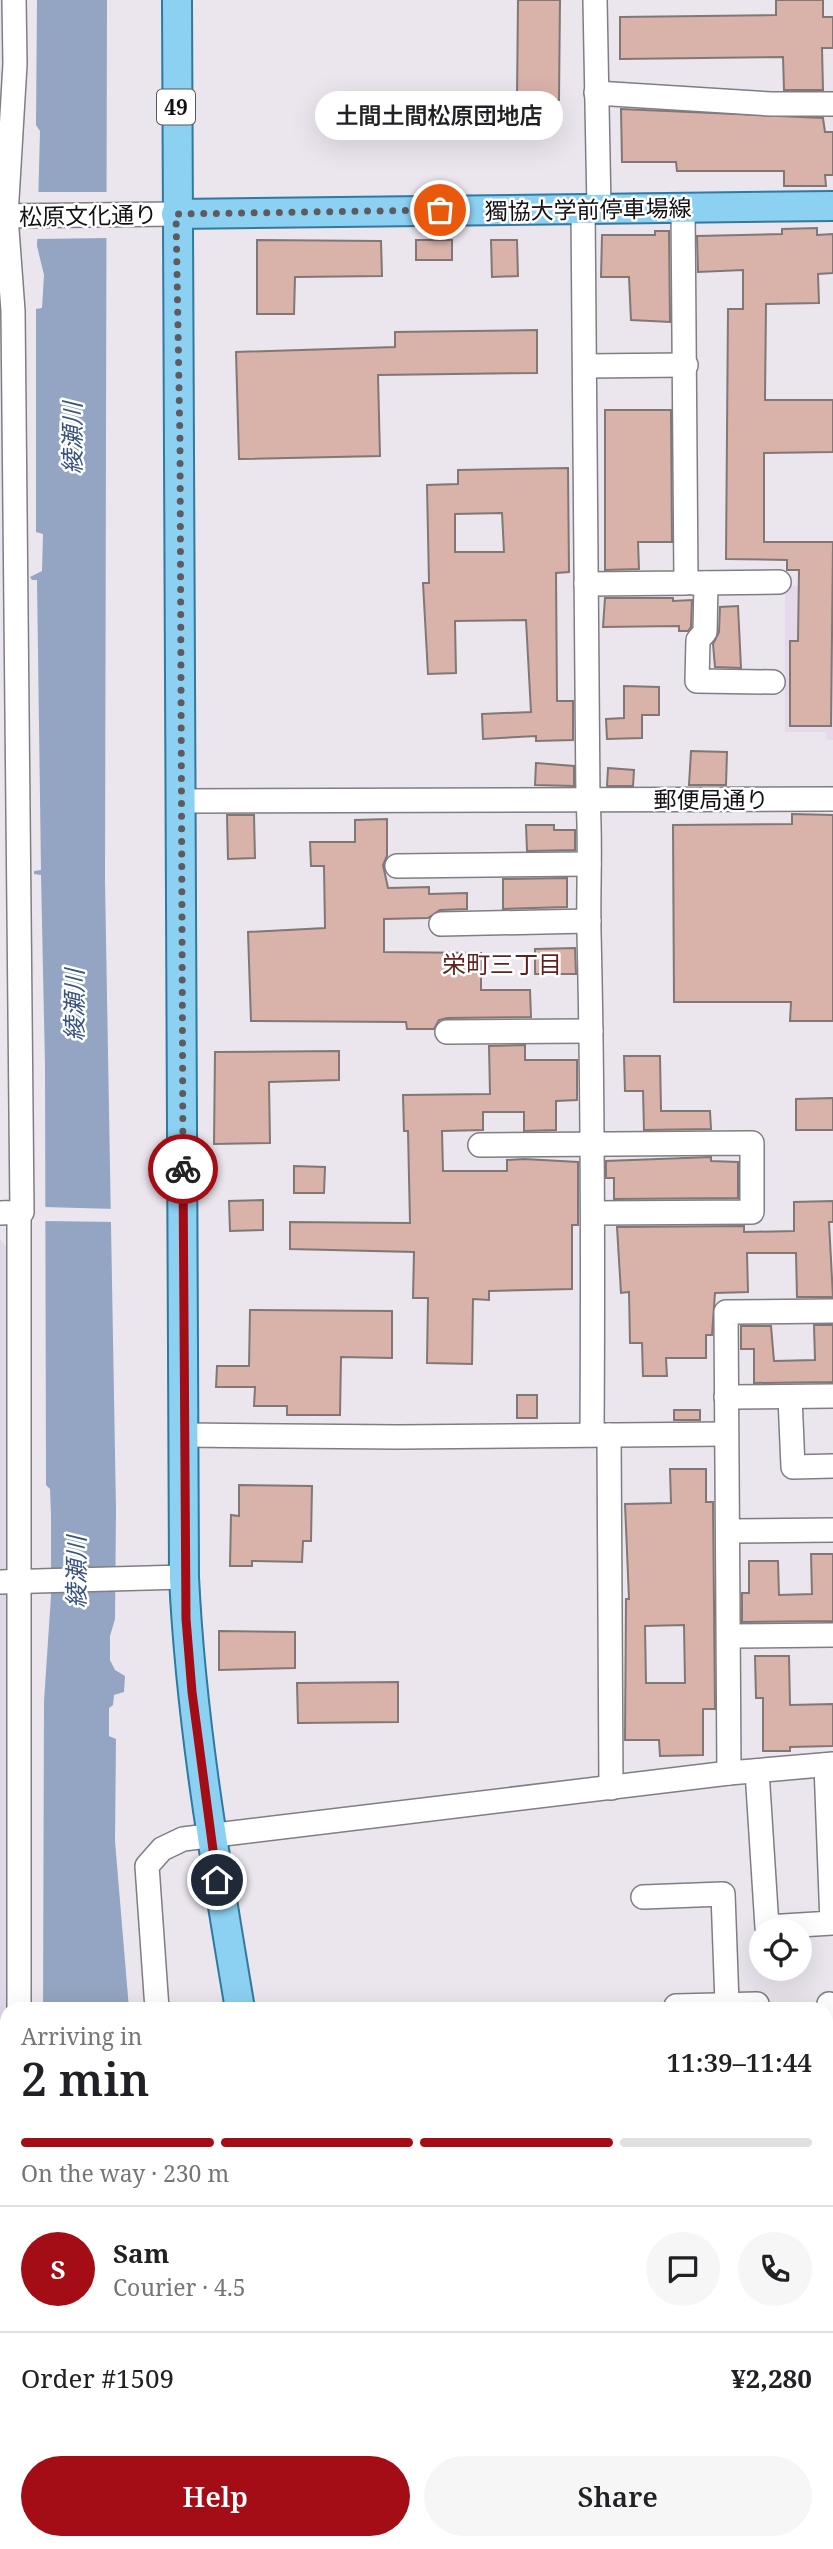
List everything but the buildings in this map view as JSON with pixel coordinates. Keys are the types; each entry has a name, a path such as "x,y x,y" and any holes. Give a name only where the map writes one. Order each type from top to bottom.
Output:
{"main road":[{"name":"49","path":"177,0 176,214 183,801 184,1577 192,1692 211,1837 239,2002"},
{"name":"獨協大学前停車場線","path":"176,214 833,206"}],"street":[{"path":"14,0 15,64 9,216 13,311 8,766 22,1094 22,1212 9,1213 9,1582 19,2002"},
{"path":"595,0 596,93 585,366 588,800 592,854 589,864 589,921 593,1213 611,1788"},
{"path":"596,93 771,104 833,104"},
{"path":"683,208 686,365 696,583 705,632 698,640 697,681 774,682"},
{"name":"松原文化通り","path":"9,216 176,214"},
{"path":"585,366 686,365"},
{"path":"586,584 779,582"},
{"name":"郵便局通り","path":"183,801 833,799"},
{"path":"397,866 589,864"},
{"path":"441,924 589,921"},
{"path":"447,1032 592,1031"},
{"path":"480,1145 593,1142 752,1143 752,1212 593,1213"},
{"path":"729,1773 726,1312 833,1311"},
{"path":"726,1397 833,1396"},
{"path":"790,1397 793,1467 833,1466"},
{"path":"183,1435 399,1437 726,1434"},
{"path":"729,1531 833,1530"},
{"path":"9,1582 184,1577"},
{"path":"729,1636 833,1635"},
{"path":"157,2002 147,1866 162,1849 183,1839 729,1773 829,1765 832,1923 767,1927 757,1771"},
{"path":"643,1896 723,1894 727,2002"}],"shaded area":[{"path":"785,586 833,586 833,740 827,740 826,732 785,732"},
{"path":"0,1239 6,1246 6,2002 0,2002"}],"water":[{"name":"綾瀬川","path":"37,0 107,0 105,881 116,1510 115,1619 110,1636 110,1660 115,1670 125,1676 124,1692 114,1695 113,1705 109,1708 109,1736 116,1739 115,1841 128,2002 43,2002 44,1701 51,1596 51,1515 50,1489 46,1485 45,1066 41,875 34,874 34,871 41,870 37,580 30,577 42,571 43,534 36,532 36,309 42,308 44,275 37,246 40,131 36,125"}],"pier":[{"path":"35,192 110,192 110,238 34,239"},
{"path":"43,1207 116,1209 117,1222 43,1221"}],"way so far":[{"path":"183,1169 183,801 176,214 440,210"}],"place":[{"name":"土間土間松原団地店","path":"440,210"}],"district":[{"name":"栄町三丁目","path":"502,963"}],"route":[{"path":"183,1169 183,1526 186,1619 192,1692 217,1880"}]}
